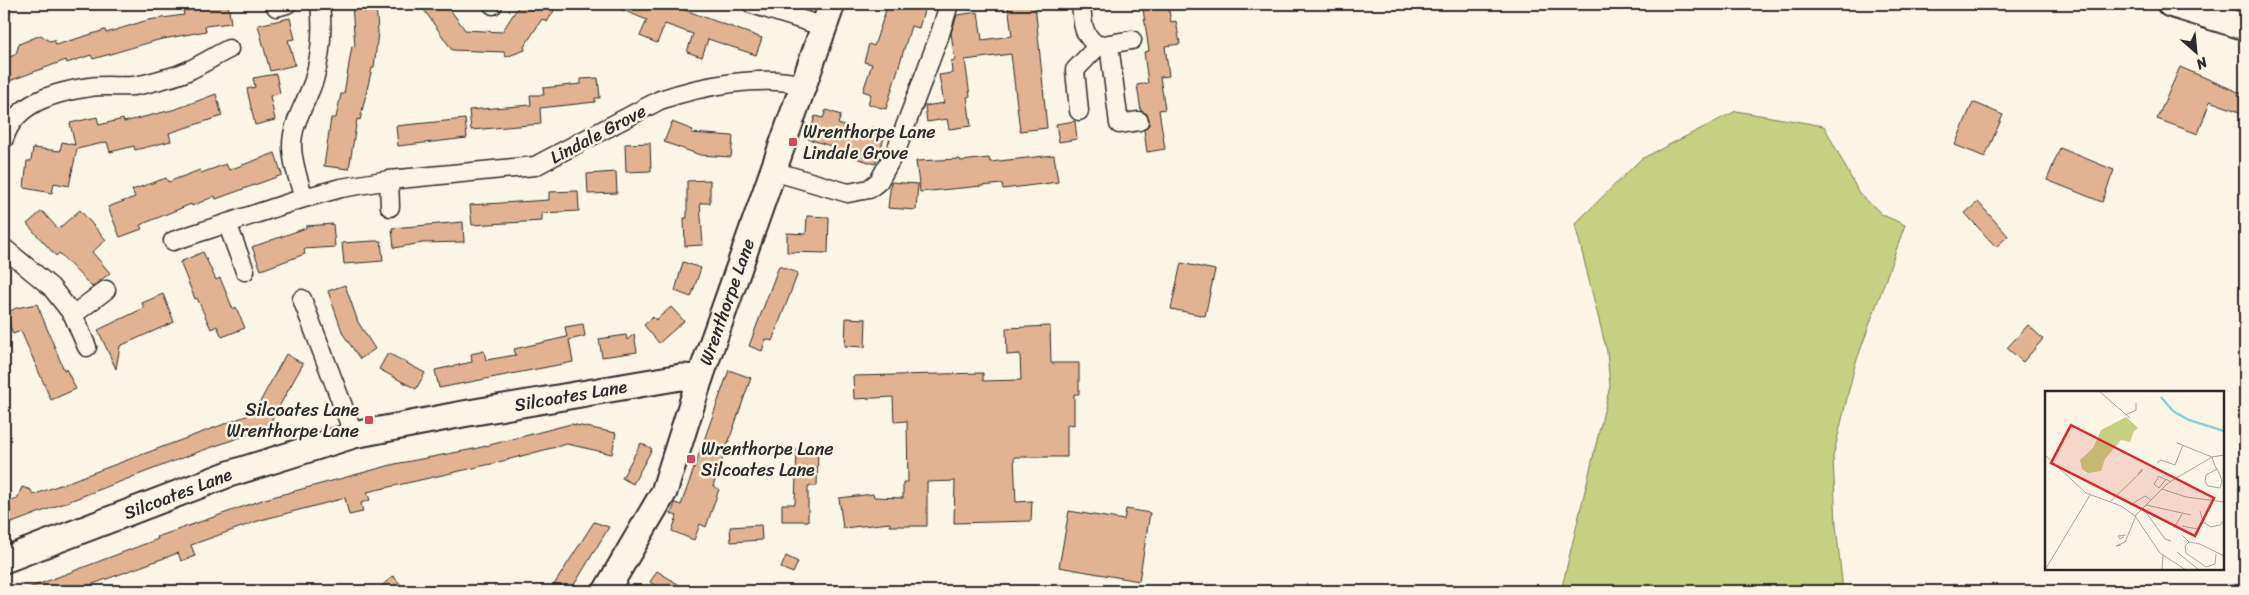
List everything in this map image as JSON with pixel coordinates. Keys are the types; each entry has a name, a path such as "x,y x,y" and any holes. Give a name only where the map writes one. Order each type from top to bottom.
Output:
{"street":[{"path":"304,198 292,144 295,127 314,80 320,53 322,36 320,4"},
{"path":"752,4 829,15"},
{"path":"773,171 848,193 869,189 879,181 897,148 940,34 949,4"},
{"path":"1082,4 1083,27 1087,38 1106,49"},
{"path":"2170,4 2245,27"},
{"name":"Wrenthorpe Lane","path":"606,591 664,492 700,378 829,15"},
{"path":"1079,111 1075,70 1106,49 1132,40"},
{"path":"4,139 8,126 21,110 38,101 92,87 135,86 167,70 191,70 221,48"},
{"path":"1106,49 1119,124 1138,120"},
{"name":"Lindale Grove","path":"173,241 304,198 389,180 535,166 660,100 681,93 787,80 804,85"},
{"path":"389,180 390,207"},
{"path":"227,223 245,271"},
{"path":"4,248 52,286 73,316 87,348"},
{"path":"73,316 106,290"},
{"path":"302,299 354,435"},
{"name":"Silcoates Lane","path":"4,560 229,474 354,435 463,414 681,377 700,378"}],"green space":[{"path":"1736,111 1824,126 1859,193 1883,215 1905,225 1855,365 1833,457 1836,525 1843,591 1561,591 1610,386 1607,352 1575,224 1641,159"}],"building":[{"path":"207,4 228,4 231,23 205,26 206,31 158,40 93,59 91,55 67,63 66,60 4,83 4,60 16,54 19,44 41,35 49,41 54,40 56,45 105,30 106,33 148,20 184,15 183,10 208,7"},
{"path":"352,4 376,4 378,32 374,68 372,68 360,120 357,119 349,169 324,166 331,118 336,118 341,94 344,94 352,46 355,47"},
{"path":"420,4 446,4 465,30 502,32 520,4 547,4 555,9 547,22 542,19 524,47 525,50 506,57 504,52 452,50"},
{"path":"608,4 668,4 762,38 756,55 708,39 702,57 687,52 693,34 665,24 657,43 640,36 647,20"},
{"path":"888,4 926,4 919,28 911,26 886,109 868,104 871,94 863,91 872,64 864,62 869,44 874,46"},
{"path":"1008,4 1035,4 1047,128 1020,131 1011,54 965,60 970,96 967,97 971,126 949,129 947,119 927,122 925,106 944,103 939,75 952,73 951,61 955,60 951,33 957,15 978,12 982,40 1012,36"},
{"path":"1168,5 1171,22 1176,21 1180,44 1165,46 1169,76 1160,77 1165,109 1159,110 1165,149 1147,152 1144,130 1149,125 1149,119 1147,114 1141,111 1137,85 1148,83 1144,52 1149,51 1143,9"},
{"path":"290,18 295,39 288,40 295,65 270,71 258,25"},
{"path":"2180,67 2245,95 2245,114 2210,101 2198,134 2157,119"},
{"path":"276,74 280,93 270,96 275,120 255,125 247,89 255,87 253,78"},
{"path":"598,78 600,98 595,98 595,102 540,108 541,124 471,130 469,110 531,105 530,95 544,95 543,88 581,84 581,79"},
{"path":"216,94 222,116 169,133 171,141 135,150 134,146 110,152 107,142 77,149 69,186 54,183 52,193 24,188 27,161 31,161 33,148 60,151 62,142 75,145 70,123 97,117 99,125 123,119 124,122 176,109"},
{"path":"1973,102 2003,115 1985,157 1955,145"},
{"path":"826,110 841,115 838,124 869,134 871,127 886,133 875,164 833,151 834,147 808,139 815,116 823,118"},
{"path":"465,119 467,138 398,146 396,126"},
{"path":"1075,121 1077,139 1059,142 1056,124"},
{"path":"672,122 693,130 691,133 733,136 731,157 700,155 664,142"},
{"path":"650,143 651,171 626,172 625,144"},
{"path":"2060,148 2114,170 2102,202 2047,180"},
{"path":"275,153 282,175 216,199 215,196 192,206 191,204 140,225 142,229 120,237 108,207 135,197 132,190 166,178 168,182 200,170 201,173 226,164 229,170"},
{"path":"1054,155 1058,182 1003,189 1002,184 920,192 916,161 960,159 961,161 989,158 990,162"},
{"path":"616,172 617,193 588,194 587,174"},
{"path":"710,180 710,203 700,203 703,245 685,246 684,218 687,218 687,181"},
{"path":"891,182 918,184 916,210 888,208"},
{"path":"578,191 579,211 542,213 542,221 472,225 470,205 549,200 549,192"},
{"path":"1978,202 2008,236 1996,247 1965,213"},
{"path":"80,210 106,240 92,252 110,273 92,287 59,253 56,256 27,224 42,211 58,229"},
{"path":"807,216 829,217 828,253 787,252 787,233 806,234"},
{"path":"463,222 464,242 422,243 394,248 392,228"},
{"path":"333,224 335,247 304,249 305,254 261,270 252,247 306,228 306,226"},
{"path":"381,241 383,261 344,264 342,243"},
{"path":"203,252 216,280 220,278 233,309 236,307 245,328 222,337 217,326 211,329 197,298 195,299 180,262"},
{"path":"683,262 701,268 691,297 675,291"},
{"path":"1181,263 1215,270 1205,316 1171,309"},
{"path":"779,266 798,273 772,341 766,339 762,351 749,346"},
{"path":"345,285 358,322 375,349 360,359 343,334 328,291"},
{"path":"163,294 174,322 120,346 116,369 98,330 144,308 142,303"},
{"path":"37,304 64,370 66,369 76,389 51,400 21,331 13,334 5,314 16,308"},
{"path":"671,307 684,321 659,343 644,325 653,317 656,320"},
{"path":"846,318 866,319 865,347 845,346"},
{"path":"583,324 585,336 569,340 573,362 439,388 435,370 472,362 471,354 484,351 486,360 516,355 514,349 567,337 565,327"},
{"path":"2028,325 2043,339 2023,362 2007,348"},
{"path":"1050,326 1051,363 1079,363 1079,394 1074,394 1074,425 1067,424 1067,457 1014,457 1016,502 1032,501 1031,521 954,523 955,481 927,482 927,526 890,526 890,523 843,528 839,498 873,494 874,497 903,498 903,482 908,482 907,421 894,422 893,397 854,399 853,376 983,373 983,381 1021,380 1020,354 1007,355 1006,328"},
{"path":"634,334 637,352 602,357 599,339 626,335 627,340"},
{"path":"388,353 425,373 416,389 379,369"},
{"path":"286,354 303,364 267,428 198,452 4,526 4,504 17,499 22,487 31,490 33,495 254,413"},
{"path":"729,370 751,378 713,486 719,489 706,527 700,524 694,540 672,531 677,516 671,514 675,503 681,505"},
{"path":"571,424 616,433 612,454 567,444 491,464 367,492 370,500 361,503 363,512 349,515 345,498 261,520 191,545 195,556 181,561 178,553 82,588 83,591 21,591 158,539 157,537 265,499 395,464 474,449"},
{"path":"641,443 652,449 633,484 622,478"},
{"path":"797,449 818,449 817,486 808,486 808,521 782,521 782,504 795,504"},
{"path":"1126,509 1150,513 1139,581 1059,567 1069,511 1124,520"},
{"path":"594,522 609,527 570,591 550,591"},
{"path":"761,525 762,540 731,542 730,527"},
{"path":"786,556 798,562 793,573 781,568"},
{"path":"657,571 689,591 652,591 655,586 650,582"},
{"path":"393,576 407,591 376,591"}],"place":[{"name":"Wrenthorpe Lane Lindale Grove","path":"793,142"},
{"name":"Silcoates Lane Wrenthorpe Lane","path":"369,420"},
{"name":"Wrenthorpe Lane Silcoates Lane","path":"691,459"}]}
